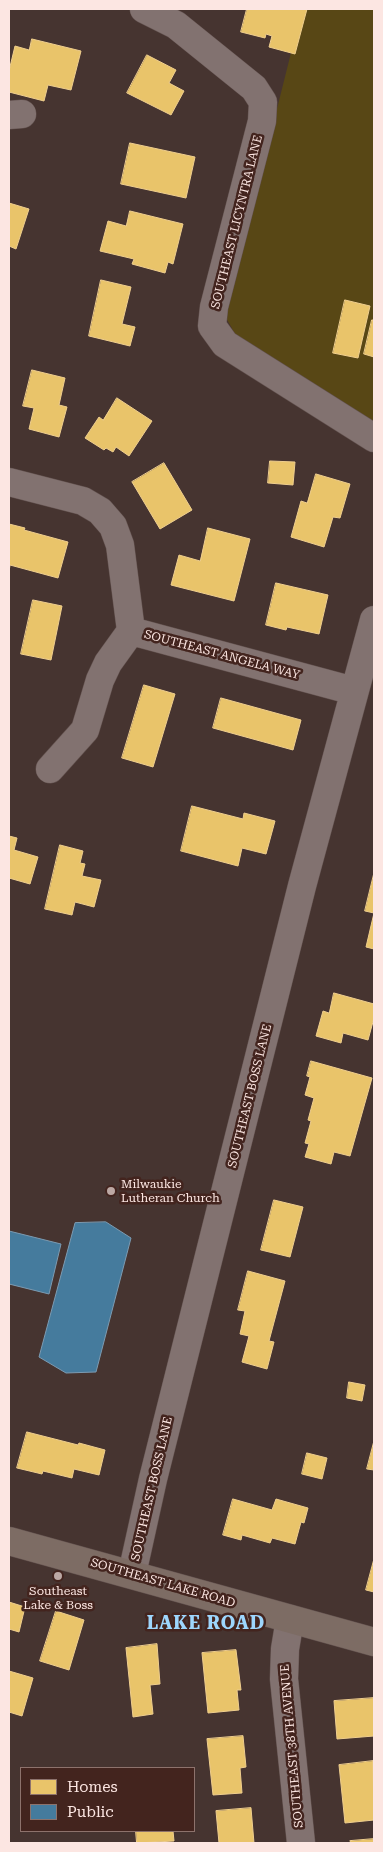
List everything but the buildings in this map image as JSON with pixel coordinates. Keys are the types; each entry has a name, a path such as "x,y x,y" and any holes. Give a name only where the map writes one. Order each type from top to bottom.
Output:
{"main road":[{"name":"SOUTHEAST LAKE ROAD","path":"9,1541 374,1642"}],"street":[{"name":"SOUTHEAST LICYNTRA LANE","path":"144,9 176,25 254,88 263,102 262,122 214,307 212,326 225,344 374,438"},
{"name":"SOUTHEAST ANGELA WAY","path":"9,482 83,501 100,511 113,526 120,545 131,631 354,691"},
{"name":"SOUTHEAST BOSS LANE","path":"132,1574 157,1462 302,886 374,620"},
{"path":"50,769 85,730 100,680 108,663 131,631"},
{"name":"SOUTHEAST 38TH AVENUE","path":"290,1619 285,1649 284,1680 301,1843"}],"shaded area":[{"path":"302,9 374,9 374,422 239,341 225,316"}],"place":[{"name":"Milwaukie Lutheran Church","path":"111,1191"},
{"name":"Southeast Lake & Boss","path":"58,1576"}],"district":[{"name":"LAKE ROAD","path":"206,1624"}]}
